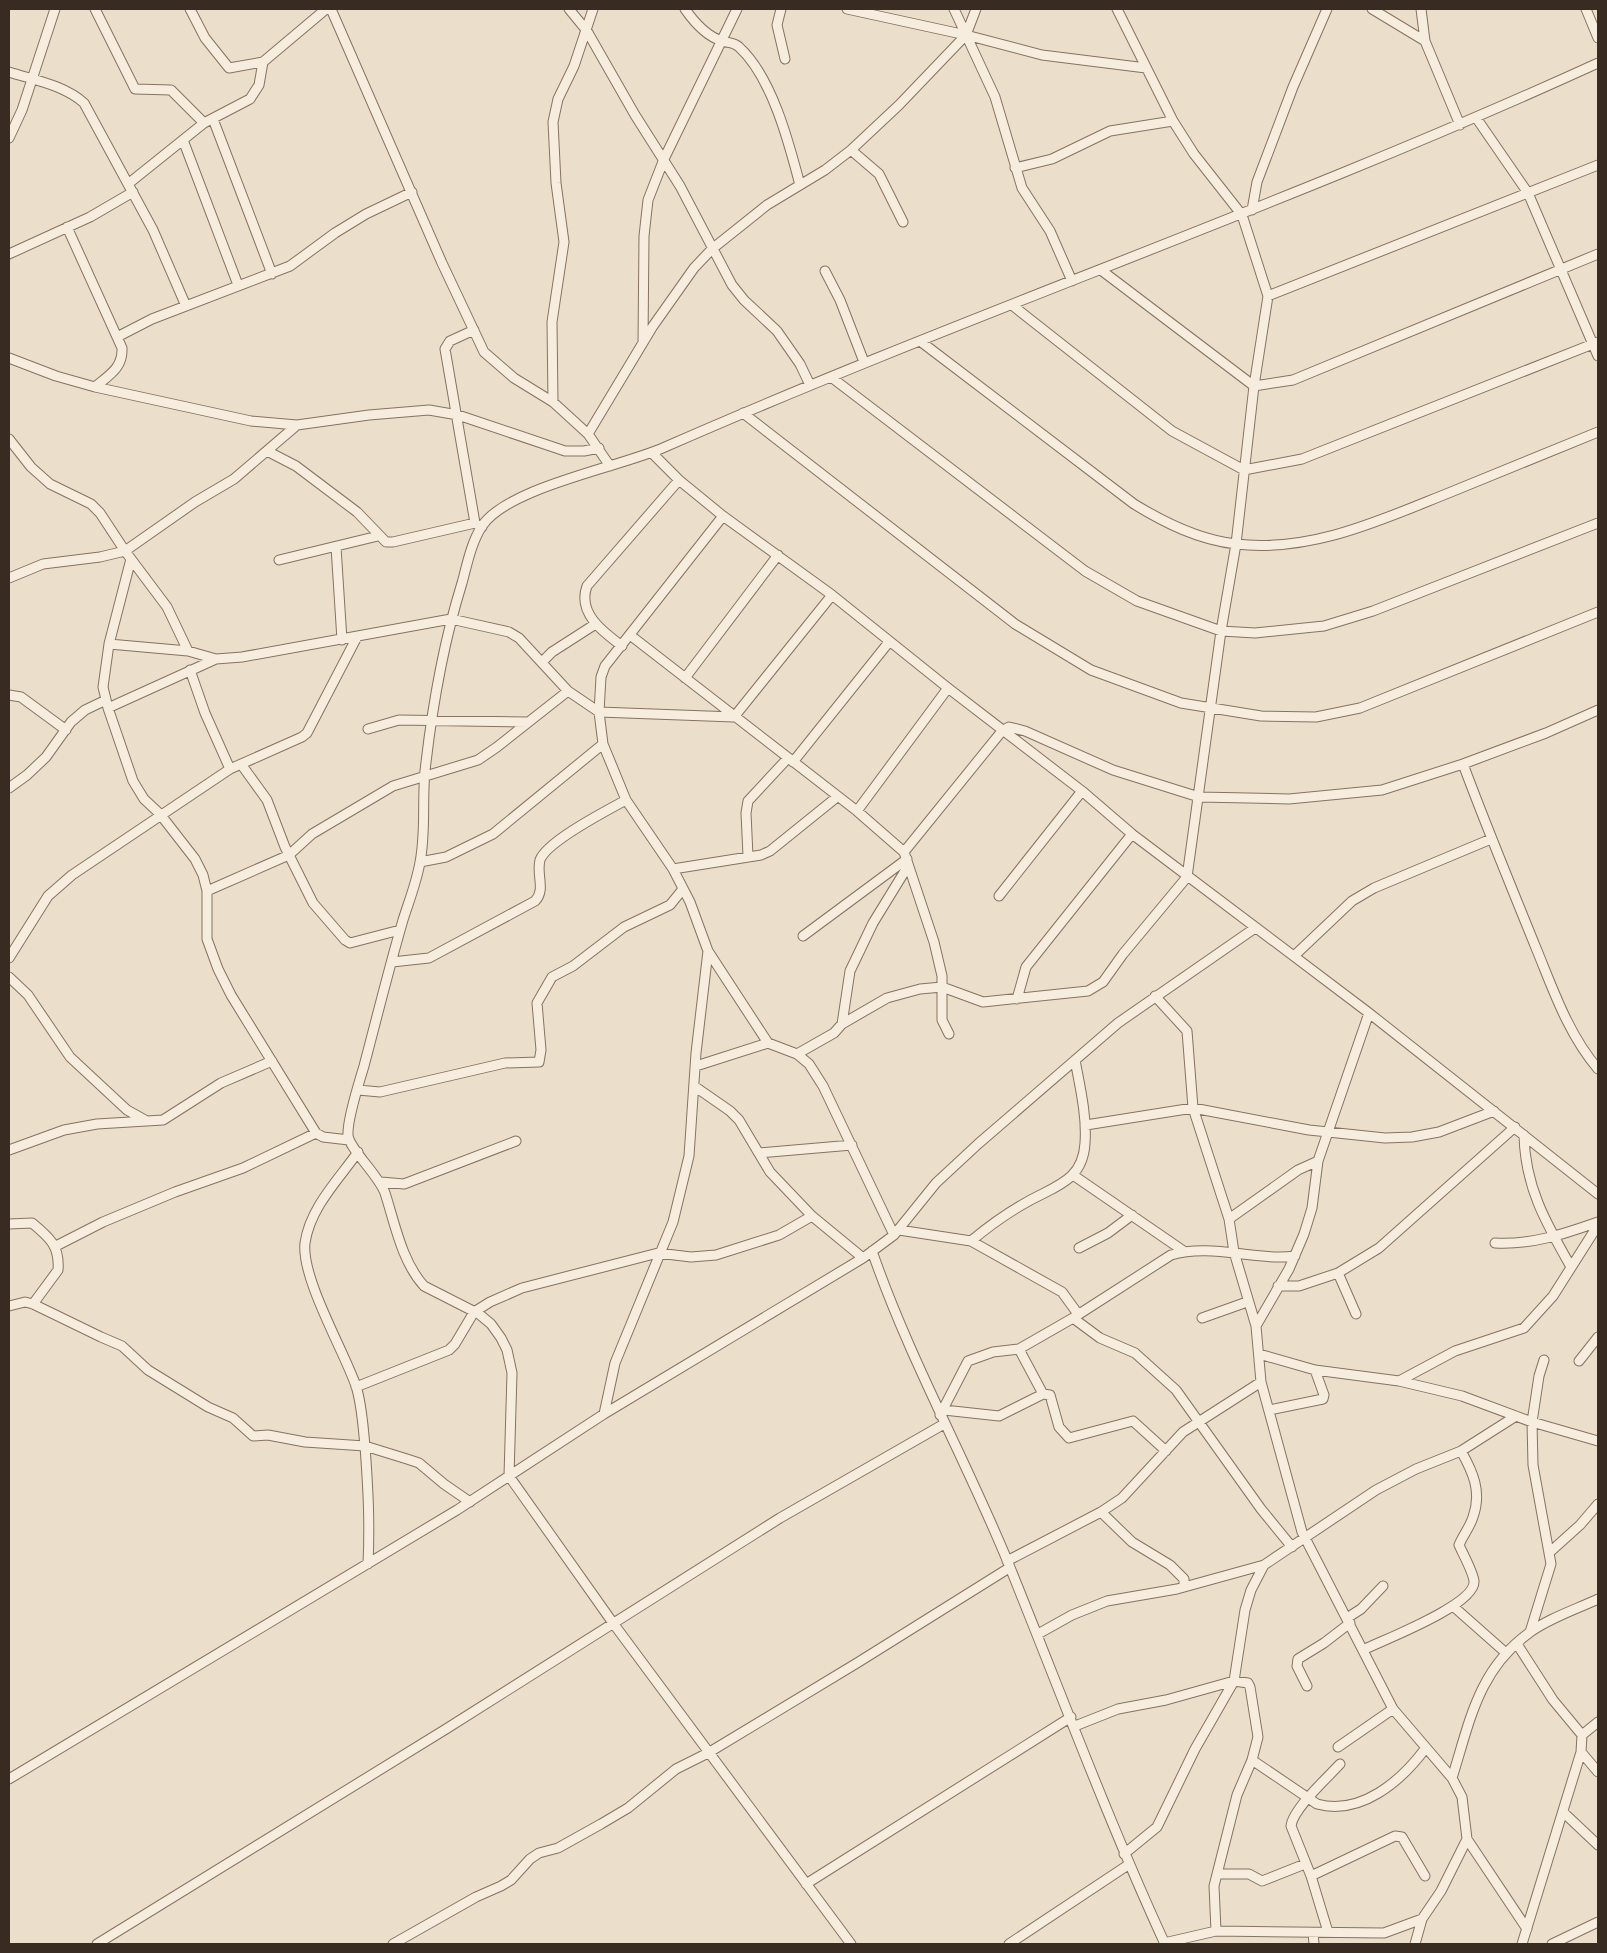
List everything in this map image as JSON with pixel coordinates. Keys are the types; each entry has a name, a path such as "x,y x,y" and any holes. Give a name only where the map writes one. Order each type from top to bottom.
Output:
{"street":[{"path":"9,138 22,110 30,80 55,9"},
{"path":"95,9 135,89 171,90 208,121 272,274"},
{"path":"190,9 205,38 229,68 263,62 326,9"},
{"path":"331,9 484,352 497,366 553,402 588,434 600,448 610,466"},
{"path":"569,9 587,31 664,159 732,285 744,300 777,332 800,364 810,385"},
{"path":"553,402 552,322 564,242 556,183 553,122 558,99 574,66 593,9"},
{"path":"685,9 707,32 721,41 736,44 747,54 785,131 800,185"},
{"path":"643,342 642,291 648,200 664,159 737,9"},
{"path":"781,9 777,25 786,59"},
{"path":"847,9 966,35 1042,55 1146,68"},
{"path":"954,9 995,97 1022,188 1050,231 1072,281"},
{"path":"588,434 643,342 694,268 712,249 767,205 825,170 899,105 966,35 976,9"},
{"path":"797,1054 834,1033 842,1024 888,998 920,989 942,987 976,1001 1017,999 1088,991 1097,987 1187,877 1221,631 1236,544 1254,386 1268,296 1242,214 1194,154 1173,121 1117,9"},
{"path":"1252,210 1257,182 1283,113 1327,9"},
{"path":"1372,9 1425,41"},
{"path":"1420,9 1425,41 1460,126"},
{"path":"1586,9 1598,38"},
{"path":"9,254 90,217 131,188 183,140 208,121 244,103 256,93 263,62"},
{"path":"267,451 296,466 357,512 378,536 386,542 478,525 529,494 652,453 864,362 1101,270 1477,119 1598,63"},
{"path":"9,72 75,95 84,103 153,230 186,306"},
{"path":"1477,119 1528,193 1596,343 1598,356"},
{"path":"1015,168 1052,160 1110,131 1173,121"},
{"path":"183,140 238,285"},
{"path":"850,150 879,174 903,222"},
{"path":"1268,296 1598,164"},
{"path":"118,336 152,319 238,285 272,274 310,253 334,233 366,214 412,192"},
{"path":"66,227 118,336 123,358 118,368 95,387"},
{"path":"1101,270 1254,386 1293,380 1598,254"},
{"path":"825,271 840,300 864,362"},
{"path":"1012,305 1172,431 1244,470 1302,459 1596,343"},
{"path":"474,330 450,341 445,349 478,525 451,619 432,719 425,776 420,862 358,1090 348,1132 349,1140 381,1182 409,1264 417,1279 424,1286 474,1312 491,1324 507,1350 512,1374 509,1476 613,1623 851,1944"},
{"path":"920,341 1134,504 1164,522 1199,535 1236,544 1306,541 1351,532 1598,432"},
{"path":"9,358 56,376 95,387 251,421 297,425 369,415 429,410 458,415 565,451 584,451 600,448"},
{"path":"830,377 1085,571 1137,601 1221,631 1255,633 1324,626 1373,611 1598,523"},
{"path":"743,413 1015,624 1091,670 1181,702 1261,716 1316,717 1360,708 1598,612"},
{"path":"9,578 43,564 125,552 195,502 234,479 297,425"},
{"path":"9,439 31,467 50,484 91,504 125,552 168,607 188,651"},
{"path":"652,453 679,480 723,516 832,595 1002,731 1082,791 1132,834 1368,1013 1598,1194"},
{"path":"622,646 594,625 585,601 587,586 679,480"},
{"path":"723,516 605,666 601,678 599,712 603,744 626,800 673,869 708,951 768,1043 797,1054 809,1064 823,1086 896,1232"},
{"path":"279,560 378,536"},
{"path":"336,547 342,640"},
{"path":"685,678 778,555"},
{"path":"131,559 109,644 103,687 133,781 144,799 160,814 195,860 203,874 207,892 207,939 218,969 272,1061 316,1133 323,1137 349,1140"},
{"path":"734,717 832,595"},
{"path":"9,788 27,776 46,757 84,710 107,704 216,659 242,657 342,640 451,619 510,632 519,638 568,691 599,712 734,717"},
{"path":"542,662 552,652 594,625"},
{"path":"630,635 836,797 857,811 907,859 934,942 942,976 942,1020 948,1034"},
{"path":"9,958 48,896 72,875 160,814 230,769 307,733 358,637"},
{"path":"748,856 748,801 791,760 889,642"},
{"path":"109,644 188,651 216,659"},
{"path":"190,670 205,713 230,769"},
{"path":"857,811 948,688"},
{"path":"207,892 289,855 312,834 393,786 478,760 568,691"},
{"path":"9,695 21,697 66,730"},
{"path":"842,1024 850,971 907,859 1002,731 1009,727 1025,731 1113,770 1199,797 1289,799 1382,790 1463,764 1546,733 1598,710"},
{"path":"368,729 399,720 432,719 528,722"},
{"path":"420,862 446,857 493,834 603,744"},
{"path":"241,764 267,800 289,855 313,903 345,940 350,943 400,930"},
{"path":"1463,764 1491,839 1569,1024 1585,1054 1598,1068"},
{"path":"999,896 1082,791"},
{"path":"673,869 770,851 836,797"},
{"path":"392,962 428,958 535,901 540,892 538,867 541,857 582,824 626,800"},
{"path":"1017,999 1026,967 1132,834"},
{"path":"1294,956 1352,901 1374,888 1491,839"},
{"path":"803,936 907,859"},
{"path":"358,1090 380,1092 505,1063 539,1062 541,1050 537,1003 552,977 573,966 624,927 670,905 683,889"},
{"path":"9,1779 470,1502 604,1414 863,1258 896,1232 936,1183 1075,1060 1154,996 1255,928"},
{"path":"604,1414 614,1363 658,1253 673,1222 689,1156 708,951"},
{"path":"9,977 28,995 70,1057 127,1110 147,1120"},
{"path":"1154,996 1186,1031 1193,1108 1229,1219 1234,1252 1247,1302 1256,1326 1261,1382 1302,1532 1307,1538 1393,1709 1425,1749 1452,1778 1462,1797 1467,1839 1527,1929"},
{"path":"1256,1326 1295,1256 1312,1208 1318,1161 1368,1013"},
{"path":"696,1066 768,1043"},
{"path":"971,1242 999,1219 1028,1201 1062,1185 1074,1175 1081,1164 1086,1125 1075,1060"},
{"path":"9,1150 64,1130 147,1120 163,1120 222,1083 272,1061"},
{"path":"694,1086 740,1120 770,1172 812,1216 863,1258"},
{"path":"1086,1125 1193,1108 1328,1133 1385,1138 1412,1137 1439,1132 1494,1111"},
{"path":"1278,1286 1299,1286 1338,1273 1379,1248 1515,1127"},
{"path":"56,1246 102,1222 175,1192 244,1168 316,1133"},
{"path":"1524,1135 1525,1162 1533,1192 1554,1238 1571,1267"},
{"path":"381,1182 404,1184 516,1141"},
{"path":"759,1153 852,1145"},
{"path":"358,1152 313,1214 305,1244 307,1266 336,1342 356,1387 365,1446 370,1514 368,1564"},
{"path":"1229,1219 1298,1170 1318,1161"},
{"path":"1074,1175 1184,1252"},
{"path":"1079,1248 1108,1233 1132,1215"},
{"path":"356,1387 449,1350 455,1344 474,1312 490,1302 522,1288 658,1253 691,1257 716,1255 779,1235 812,1216"},
{"path":"9,1224 32,1223 50,1237 56,1246 58,1270 33,1304"},
{"path":"1495,1243 1512,1244 1554,1238 1598,1223"},
{"path":"1398,1381 1455,1351 1524,1328 1554,1296 1598,1223"},
{"path":"896,1232 971,1242 1062,1292 1076,1316 1100,1338 1135,1353 1176,1390 1261,1510 1292,1546"},
{"path":"872,1251 889,1300 943,1416 1038,1634 1128,1865 1164,1944 1216,1930 1384,1933 1422,1919"},
{"path":"943,1416 968,1362 993,1352 1019,1349 1076,1316 1171,1256 1184,1252 1234,1252 1275,1258 1295,1256"},
{"path":"1338,1273 1356,1314"},
{"path":"9,1304 25,1302 33,1304 113,1340 148,1370 208,1407 233,1418 254,1436 268,1435 305,1442 365,1446 419,1463 470,1502"},
{"path":"1202,1318 1247,1302"},
{"path":"1579,1361 1598,1337"},
{"path":"1019,1349 1043,1394"},
{"path":"1259,1354 1315,1370 1398,1381 1462,1396 1532,1422 1598,1441"},
{"path":"1530,1632 1549,1571 1550,1552 1533,1465 1532,1422 1539,1376 1544,1360"},
{"path":"1269,1410 1319,1402 1323,1399 1324,1395 1315,1370"},
{"path":"393,1944 476,1897 511,1880 530,1859 558,1848 602,1824 628,1808 676,1769 708,1753 1008,1564 1101,1512 1133,1488 1183,1432 1261,1382"},
{"path":"97,1944 943,1416 999,1416 1043,1394 1050,1396 1059,1427 1070,1438 1133,1421 1166,1451"},
{"path":"1038,1634 1072,1615 1107,1601 1184,1586 1264,1565 1376,1490 1416,1469 1461,1451 1500,1428 1516,1416"},
{"path":"1363,1650 1454,1607 1472,1588 1474,1580 1459,1545 1473,1517 1477,1499 1476,1483 1461,1451"},
{"path":"1550,1552 1580,1526 1598,1504"},
{"path":"1101,1512 1132,1542 1170,1565 1184,1579 1184,1586"},
{"path":"1124,1854 1157,1827 1195,1749 1234,1681 1245,1610 1251,1590 1264,1565"},
{"path":"1307,1686 1298,1666 1298,1659 1324,1644 1383,1586"},
{"path":"1452,1778 1479,1692 1506,1653 1530,1632 1598,1600"},
{"path":"1454,1607 1506,1653"},
{"path":"1517,1644 1553,1700 1582,1735 1581,1752 1522,1944"},
{"path":"1075,1726 1118,1709 1166,1700 1234,1681 1244,1681 1250,1687 1258,1737 1252,1760 1237,1795 1214,1886 1216,1930"},
{"path":"1338,1746 1393,1709"},
{"path":"806,1884 1071,1717"},
{"path":"1582,1735 1598,1722"},
{"path":"1252,1760 1309,1798 1328,1807 1356,1803 1388,1789 1413,1766 1425,1749"},
{"path":"1581,1752 1598,1772"},
{"path":"1328,1932 1311,1876 1291,1826 1292,1820 1309,1798 1340,1764"},
{"path":"1563,1812 1598,1845"},
{"path":"1311,1876 1395,1836 1402,1837 1425,1876"},
{"path":"1415,1944 1422,1919 1441,1891 1467,1839"},
{"path":"1218,1874 1249,1874 1262,1881 1305,1864"},
{"path":"1009,1944 1128,1865"},
{"path":"1552,1944 1598,1922"},
{"path":"1314,1933 1314,1944"}]}
